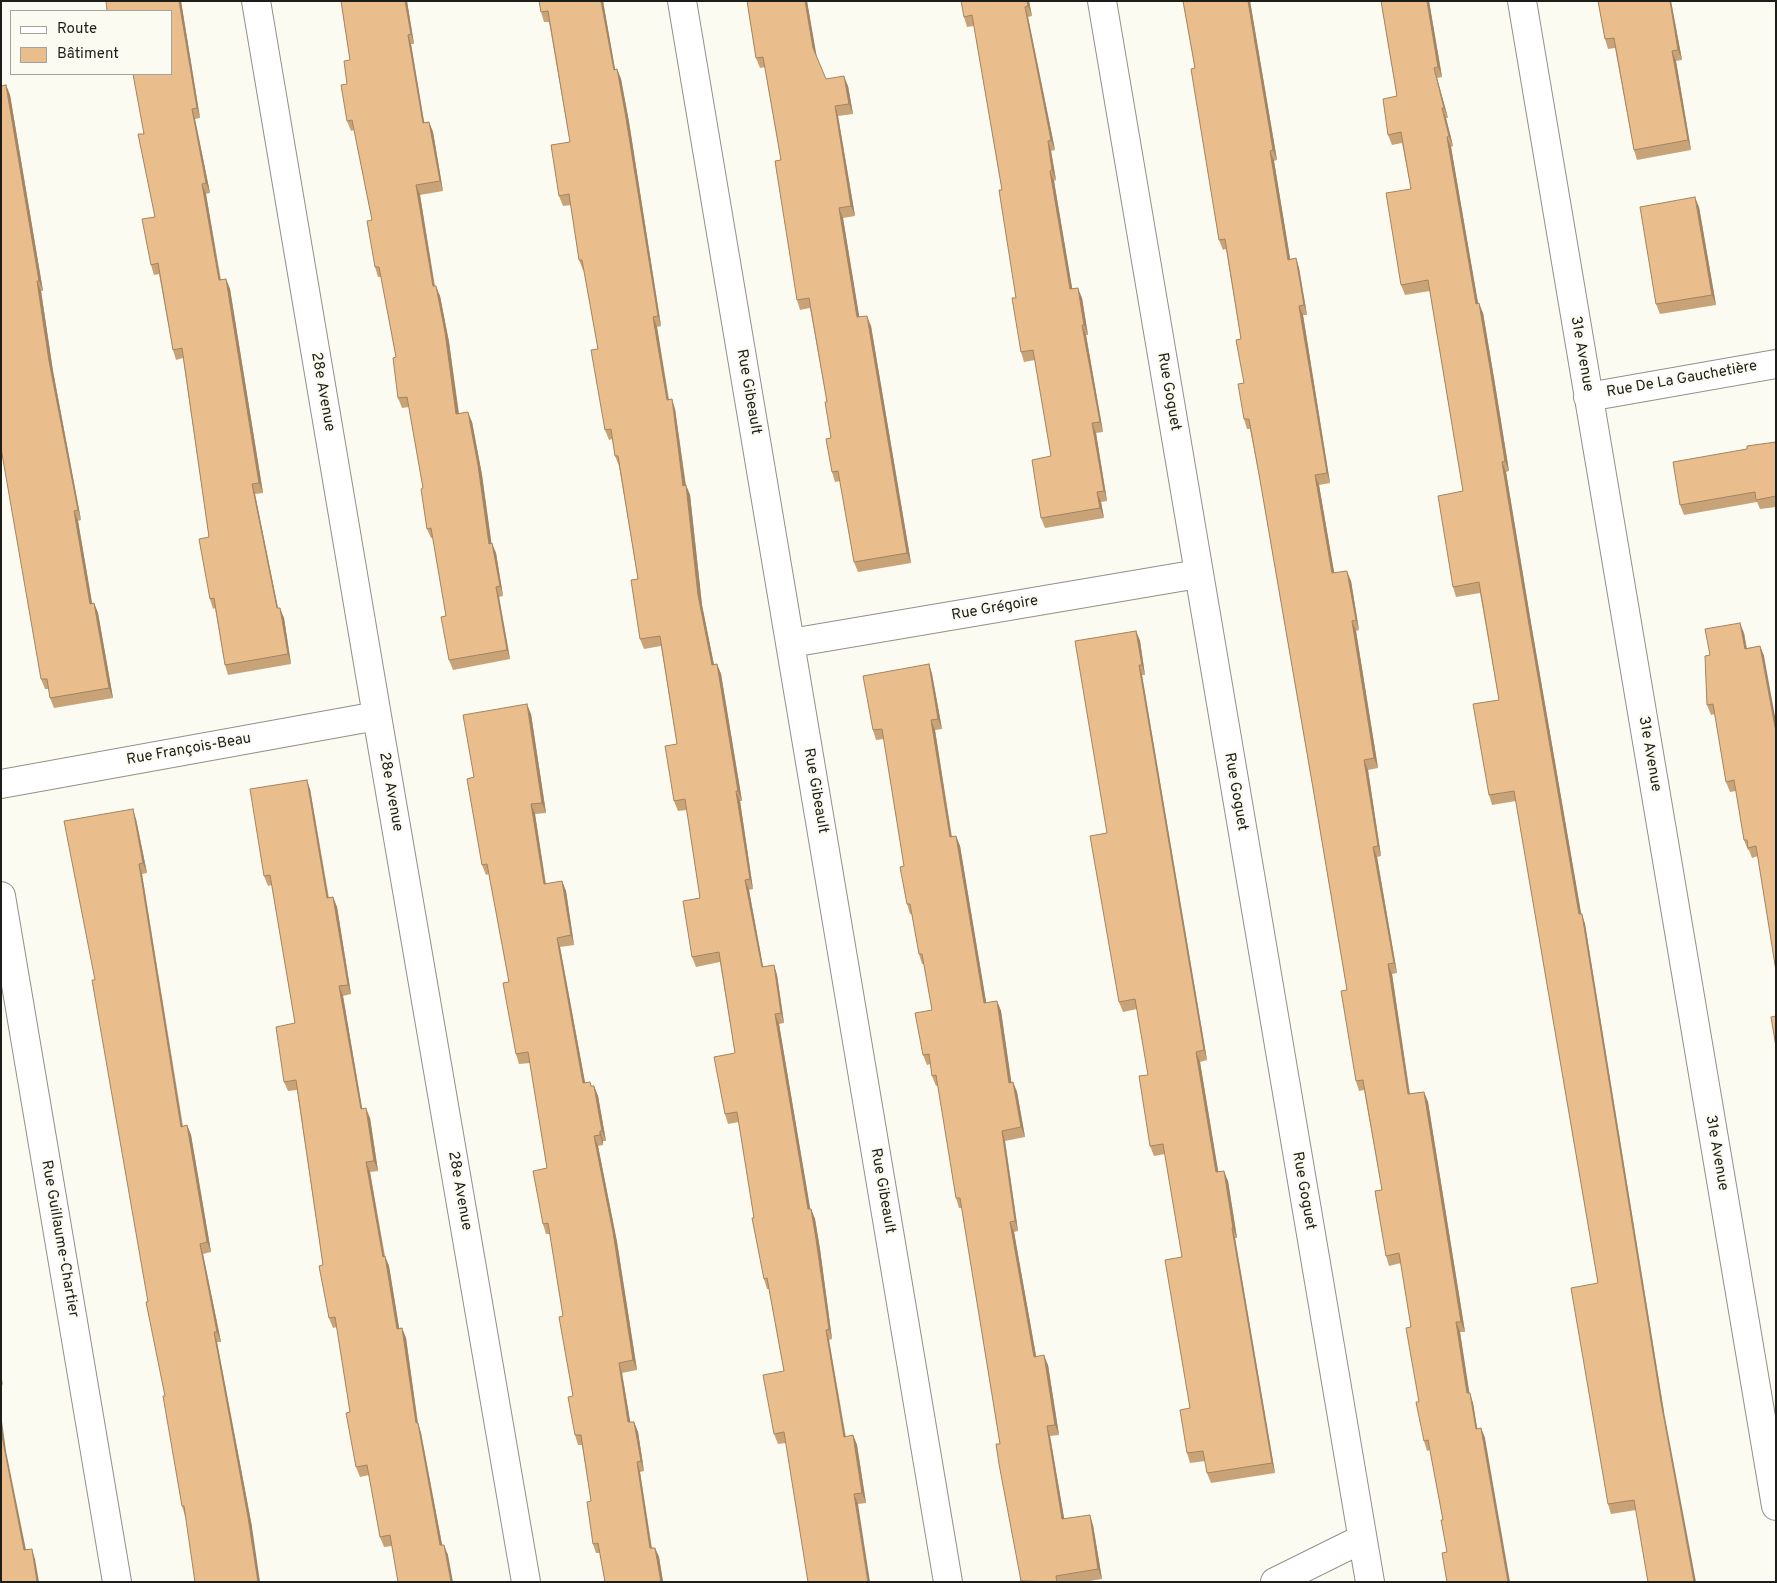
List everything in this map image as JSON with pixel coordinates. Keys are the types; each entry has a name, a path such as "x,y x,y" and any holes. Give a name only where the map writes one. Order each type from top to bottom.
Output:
{"street":[{"name":"28e Avenue","path":"256,1 376,716 526,1582"},
{"name":"Rue Gibeault","path":"682,1 948,1582"},
{"name":"Rue Goguet","path":"1102,1 1370,1582"},
{"name":"31e Avenue","path":"1522,1 1776,1506"},
{"name":"Rue De La Gauchetière","path":"1588,397 1776,364"},
{"name":"Rue Grégoire","path":"791,643 1198,574"},
{"name":"Rue François-Beau","path":"1,784 376,716"},
{"name":"Rue Guillaume-Chartier","path":"1,896 117,1582"},
{"path":"1275,1582 1362,1539"}],"building":[{"path":"106,1 179,1 197,108 192,109 206,183 202,184 219,280 226,279 259,483 252,484 277,608 280,608 288,654 225,665 214,598 210,599 199,539 209,537 182,348 173,350 158,263 151,265 142,219 155,217 138,134 144,134 133,75 172,75 172,10 107,10"},
{"path":"341,1 405,1 411,34 408,35 423,123 429,122 440,181 416,185 433,286 436,286 445,332 456,414 468,412 478,465 489,544 492,543 500,586 496,587 507,650 449,660 441,617 446,616 431,528 427,529 421,489 423,488 407,397 398,398 393,358 396,357 379,267 375,267 367,221 372,220 352,120 347,121 341,85 347,84 344,61 350,60"},
{"path":"539,1 601,1 614,70 617,69 658,316 653,317 667,400 672,399 683,486 686,485 698,595 712,665 717,664 738,791 736,791 750,879 745,880 762,967 774,965 781,1013 775,1014 808,1209 811,1209 816,1239 829,1329 826,1330 844,1437 853,1435 862,1493 854,1494 868,1582 808,1582 784,1432 774,1434 763,1375 784,1371 767,1278 764,1279 752,1218 754,1218 737,1112 725,1114 714,1057 735,1053 719,952 692,957 683,901 700,898 685,799 674,801 665,746 677,744 660,636 640,639 631,580 638,579 618,456 615,456 611,429 605,430 591,350 598,349 582,260 579,260 569,194 559,196 551,145 570,142 548,11 541,12"},
{"path":"747,1 805,1 813,48 826,79 844,76 849,104 835,106 851,206 839,208 857,317 867,316 907,553 854,562 838,471 832,472 826,439 831,438 825,402 827,402 809,298 797,300 775,161 781,160 763,57 756,58"},
{"path":"961,1 1027,1 1028,6 1025,7 1051,140 1048,141 1052,170 1050,171 1070,289 1078,288 1084,325 1082,325 1100,422 1092,423 1104,491 1097,492 1100,508 1041,518 1032,460 1051,456 1033,350 1021,352 1012,298 1016,298 999,190 1002,190 972,15 964,17"},
{"path":"1183,1 1248,1 1273,150 1270,151 1288,260 1296,258 1304,305 1299,306 1327,473 1315,475 1332,573 1347,571 1356,620 1352,621 1374,758 1364,760 1378,846 1373,847 1394,963 1388,964 1408,1094 1424,1092 1461,1322 1456,1322 1467,1393 1470,1393 1476,1429 1481,1428 1508,1582 1447,1582 1442,1553 1447,1552 1441,1520 1443,1520 1428,1440 1424,1441 1416,1402 1419,1402 1406,1328 1411,1327 1399,1253 1386,1256 1375,1191 1382,1190 1363,1080 1356,1081 1341,991 1347,990 1313,788 1249,419 1244,419 1238,384 1244,383 1236,340 1241,339 1225,239 1219,240 1191,69 1195,68"},
{"path":"1381,1 1427,1 1438,67 1434,68 1449,136 1447,137 1476,304 1479,303 1505,461 1502,462 1527,613 1579,914 1582,914 1661,1402 1694,1582 1648,1582 1634,1500 1608,1504 1571,1288 1598,1283 1514,791 1489,795 1473,704 1499,700 1479,582 1453,587 1438,496 1463,491 1428,280 1401,285 1386,193 1411,189 1401,132 1388,135 1383,99 1397,96"},
{"path":"1598,1 1670,1 1678,50 1672,51 1688,140 1634,150 1614,38 1605,39"},
{"path":"6,85 39,281 37,281 49,361 78,510 74,511 90,604 94,603 109,688 50,698 47,679 41,679 1,448 1,86"},
{"path":"1695,197 1712,295 1656,304 1640,207"},
{"path":"1776,442 1776,496 1756,500 1755,492 1680,505 1673,462 1747,449 1747,446"},
{"path":"1740,623 1745,649 1760,646 1776,732 1776,971 1756,846 1748,848 1747,840 1744,840 1734,780 1726,782 1713,704 1707,705 1705,656 1710,655 1705,629"},
{"path":"1136,631 1142,665 1139,665 1204,1050 1196,1052 1216,1172 1224,1171 1272,1463 1207,1473 1203,1451 1187,1453 1180,1410 1190,1408 1165,1260 1182,1257 1163,1144 1150,1146 1139,1076 1148,1075 1135,999 1119,1002 1090,836 1107,833 1075,641"},
{"path":"929,664 938,719 931,720 950,837 956,836 984,1003 997,1001 1009,1083 1013,1082 1021,1127 1002,1131 1015,1221 1010,1222 1034,1357 1044,1355 1055,1425 1047,1426 1062,1519 1090,1515 1098,1569 1056,1576 1057,1582 1021,1581 999,1464 996,1444 1000,1444 960,1198 956,1198 936,1075 932,1076 929,1054 923,1055 915,1013 932,1010 922,954 919,954 910,904 907,904 900,867 904,866 882,729 873,730 863,676"},
{"path":"527,704 542,803 531,804 544,884 562,881 571,935 557,938 583,1083 590,1082 591,1086 594,1086 602,1131 600,1131 600,1135 594,1136 613,1232 633,1360 619,1363 628,1422 634,1422 641,1461 637,1462 650,1548 655,1548 661,1582 605,1582 598,1543 593,1544 587,1502 591,1501 581,1435 575,1435 568,1397 573,1396 559,1317 563,1316 548,1223 543,1224 533,1171 547,1168 528,1052 516,1054 503,983 509,982 487,864 482,865 467,779 474,777 463,715"},
{"path":"307,780 327,898 333,897 348,985 339,986 361,1109 366,1108 374,1161 366,1162 383,1257 385,1256 397,1329 402,1328 416,1423 418,1423 440,1545 444,1545 451,1582 398,1582 390,1535 380,1537 367,1465 356,1467 346,1413 350,1412 335,1317 329,1318 319,1266 323,1265 296,1080 284,1082 276,1027 295,1023 270,875 264,876 250,789"},
{"path":"133,809 143,863 139,864 181,1127 187,1125 207,1242 200,1244 217,1332 214,1332 258,1582 195,1582 184,1506 182,1506 163,1396 165,1396 146,1302 148,1302 92,980 95,980 64,821"},
{"path":"1776,1016 1776,1047 1771,1017"},
{"path":"1,1431 24,1550 32,1549 37,1582 1,1582"}]}
